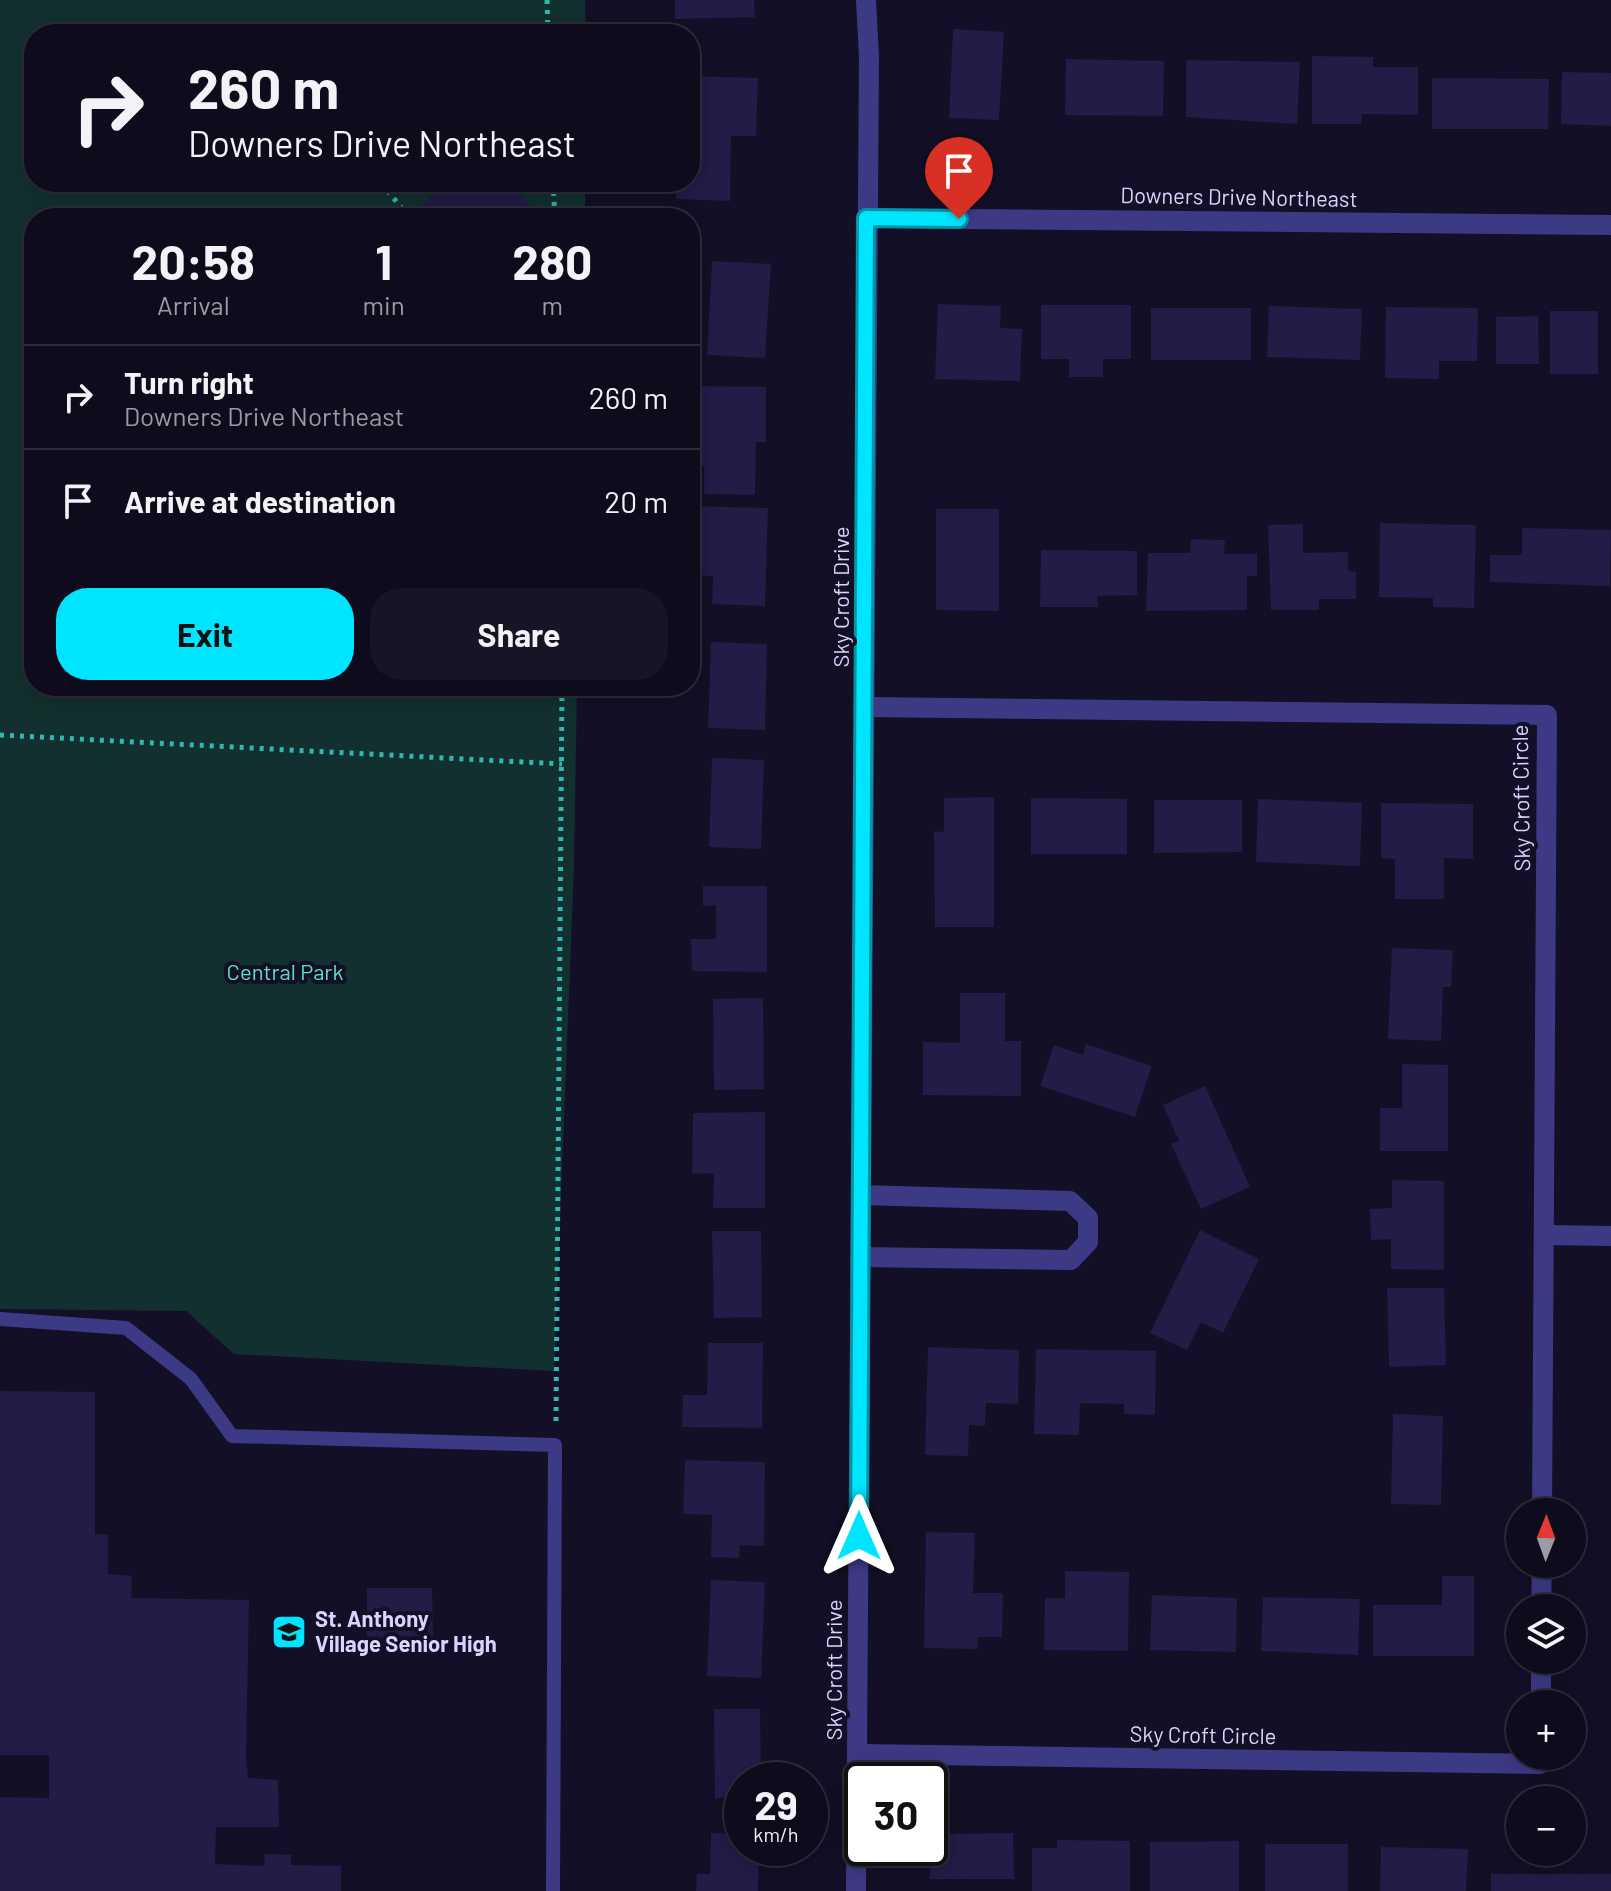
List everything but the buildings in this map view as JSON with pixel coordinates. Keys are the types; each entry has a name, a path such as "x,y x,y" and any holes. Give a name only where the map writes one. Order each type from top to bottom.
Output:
{"street":[{"name":"Sky Croft Drive","path":"856,1891 869,57 866,0"},
{"name":"Downers Drive Northeast","path":"866,218 1611,225"},
{"name":"Sky Croft Circle","path":"864,707 1547,715 1542,1498"},
{"path":"860,1257 1071,1260 1088,1242 1088,1218 1070,1201 861,1195"},
{"path":"1544,1235 1611,1236"},
{"name":"Sky Croft Circle","path":"858,1754 1506,1764"}],"lane":[{"path":"0,1319 126,1328 191,1379 232,1436 555,1445 553,1891"}],"path":[{"path":"547,0 548,24"},
{"path":"388,192 402,208"},
{"path":"555,1445 562,696"},
{"path":"0,735 562,764"}],"green space":[{"name":"Central Park","path":"0,0 585,0 586,24 24,24 24,192 585,192 585,208 24,208 24,696 577,696 574,867 554,1371 234,1354 186,1311 0,1309"}],"place":[{"name":"St. Anthony Village Senior High","path":"289,1632"}],"route":[{"path":"859,1536 866,218 959,219"}]}
